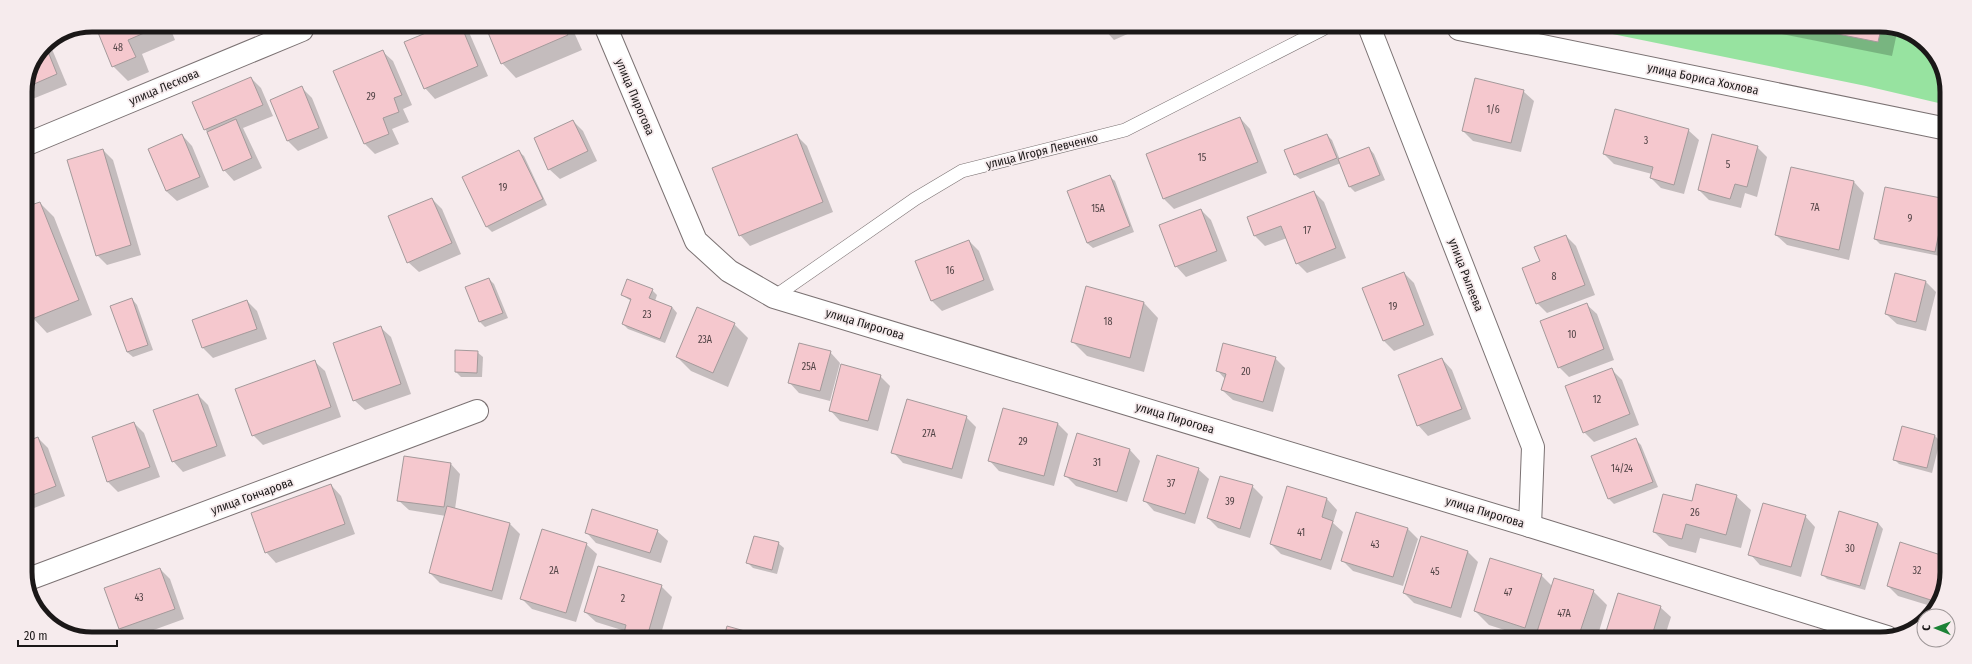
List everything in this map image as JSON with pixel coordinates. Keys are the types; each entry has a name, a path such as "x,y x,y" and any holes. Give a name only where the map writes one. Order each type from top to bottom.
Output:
{"street":[{"name":"улица Лескова","path":"32,142 297,32"},
{"name":"улица Пирогова","path":"608,32 696,241 729,271 774,297 1530,526 1871,632"},
{"name":"улица Рылеева","path":"1371,32 1533,447 1530,526"},
{"name":"улица Бориса Хохлова","path":"1474,32 1940,128"},
{"name":"улица Гончарова","path":"32,578 477,411"}],"lane":[{"name":"улица Игоря Левченко","path":"774,297 914,199 962,171 1125,130 1317,32"}],"green space":[{"path":"1603,32 1880,32 1896,34 1907,38 1920,47 1932,62 1939,80 1940,103 1866,86"}],"building":[{"path":"98,32 146,32 128,40 136,57 112,67"},
{"path":"428,32 464,32 478,66 424,89 404,42"},
{"path":"488,32 566,32 568,35 501,64"},
{"path":"1827,32 1880,32 1878,42"},
{"path":"383,50 402,95 394,98 399,112 383,118 389,134 364,144 333,71"},
{"path":"48,52 57,74 33,85 37,69 42,59"},
{"path":"251,77 263,105 204,130 192,102"},
{"path":"1475,78 1524,90 1511,143 1462,131"},
{"path":"302,86 319,128 287,141 270,100"},
{"path":"1615,109 1689,129 1674,185 1650,178 1653,167 1603,154"},
{"path":"1240,117 1258,162 1163,199 1146,154"},
{"path":"236,119 252,158 223,171 207,132"},
{"path":"573,120 588,151 548,170 534,138"},
{"path":"182,134 200,177 166,191 148,149"},
{"path":"797,134 823,202 739,236 712,168"},
{"path":"1327,134 1337,158 1294,175 1284,150"},
{"path":"1712,134 1758,146 1747,187 1735,184 1730,199 1698,190"},
{"path":"1369,147 1380,175 1349,187 1338,159"},
{"path":"103,149 131,245 96,256 67,160"},
{"path":"519,150 543,199 486,227 462,177"},
{"path":"1791,167 1854,181 1839,250 1775,235"},
{"path":"1110,175 1130,226 1087,243 1067,191"},
{"path":"1885,187 1940,198 1940,228 1935,252 1874,239"},
{"path":"1314,191 1336,248 1296,264 1281,226 1254,236 1247,217"},
{"path":"432,198 452,243 407,263 388,216"},
{"path":"40,202 79,300 32,319 32,205"},
{"path":"1201,209 1217,251 1175,267 1159,225"},
{"path":"1566,235 1585,285 1536,304 1522,268 1540,261 1534,247"},
{"path":"969,240 984,280 931,301 915,261"},
{"path":"1404,272 1424,325 1383,341 1362,288"},
{"path":"1895,273 1926,281 1916,322 1885,314"},
{"path":"489,278 503,313 479,322 465,287"},
{"path":"627,279 653,289 649,298 672,307 660,339 622,324 631,299 621,295"},
{"path":"1086,286 1144,302 1130,358 1071,342"},
{"path":"132,298 148,345 127,352 110,306"},
{"path":"247,300 257,329 202,348 192,320"},
{"path":"1587,303 1604,349 1558,368 1540,321"},
{"path":"697,307 735,323 713,373 676,357"},
{"path":"381,326 401,384 353,401 333,343"},
{"path":"799,343 831,351 820,391 788,383"},
{"path":"1223,343 1276,357 1263,402 1221,390 1226,374 1216,371"},
{"path":"455,350 478,351 477,373 455,372"},
{"path":"1442,358 1462,409 1417,426 1398,375"},
{"path":"315,360 331,407 252,436 235,389"},
{"path":"841,364 881,375 868,421 829,411"},
{"path":"1612,368 1630,414 1583,433 1565,386"},
{"path":"198,394 217,446 172,462 153,410"},
{"path":"907,399 967,416 952,469 891,453"},
{"path":"1003,408 1058,423 1044,476 988,461"},
{"path":"134,422 150,467 107,482 92,437"},
{"path":"1902,426 1935,435 1927,468 1893,460"},
{"path":"1077,433 1130,449 1117,492 1064,476"},
{"path":"38,437 56,486 32,495 32,439"},
{"path":"1636,438 1653,482 1608,499 1591,456"},
{"path":"1157,455 1199,468 1185,514 1143,501"},
{"path":"404,456 451,463 444,507 397,501"},
{"path":"1220,476 1253,485 1240,529 1207,518"},
{"path":"331,484 345,524 265,553 251,513"},
{"path":"1696,484 1737,495 1726,535 1686,524 1682,539 1653,532 1663,494 1692,501"},
{"path":"1287,486 1327,498 1322,517 1333,521 1321,560 1270,544"},
{"path":"1763,503 1806,515 1791,567 1748,555"},
{"path":"447,506 510,523 492,591 429,573"},
{"path":"592,509 658,530 650,553 585,533"},
{"path":"1839,511 1878,523 1860,586 1821,575"},
{"path":"1356,512 1408,528 1393,577 1341,561"},
{"path":"542,529 587,543 566,613 520,599"},
{"path":"754,536 779,542 772,570 746,563"},
{"path":"1421,536 1468,551 1451,608 1403,593"},
{"path":"1900,542 1940,555 1938,588 1932,600 1887,586"},
{"path":"1490,558 1542,574 1525,628 1474,611"},
{"path":"598,566 662,585 648,632 624,632 626,625 584,612"},
{"path":"160,568 175,609 119,629 104,588"},
{"path":"1554,578 1594,590 1580,632 1537,632"},
{"path":"1618,593 1661,606 1653,632 1606,632"},
{"path":"727,626 748,632 725,632"}]}
